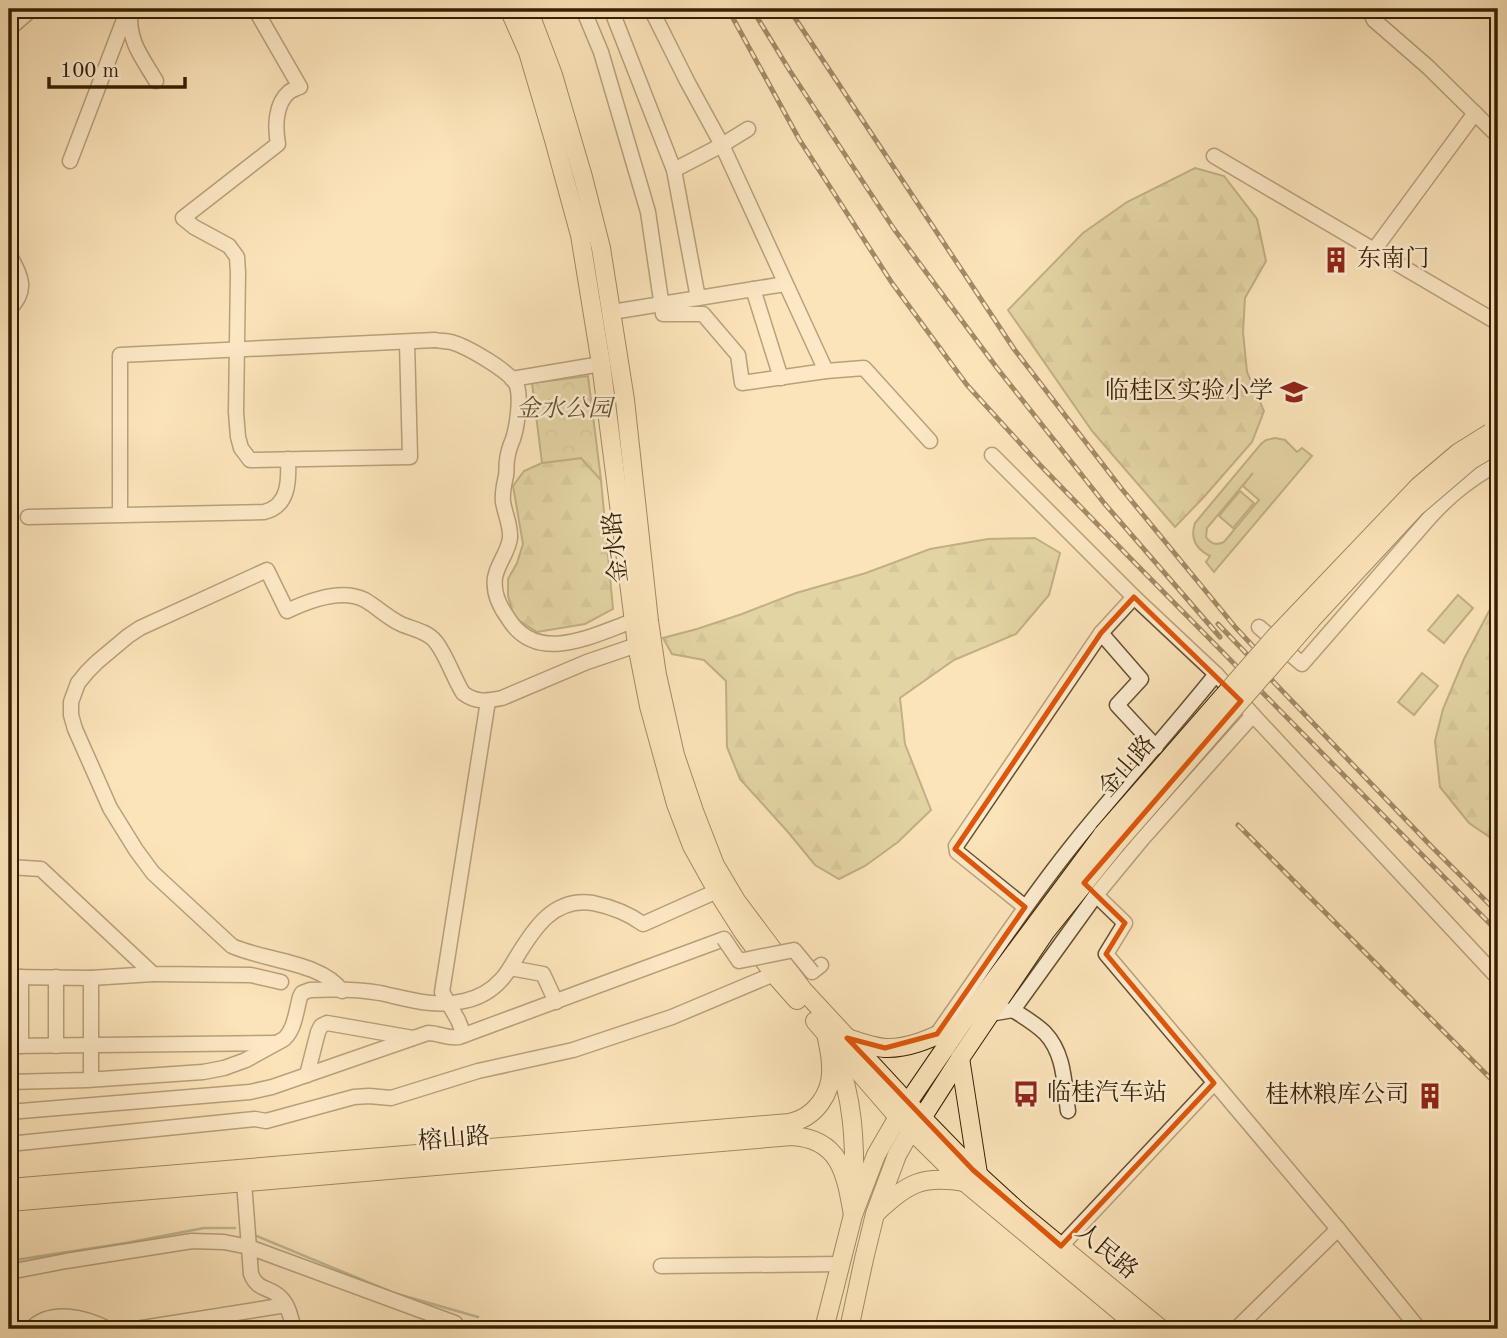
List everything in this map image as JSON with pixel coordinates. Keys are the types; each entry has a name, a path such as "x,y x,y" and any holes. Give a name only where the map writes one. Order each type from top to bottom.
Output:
{"main road":[{"name":"金水路","path":"509,9 528,52 580,235 601,364 637,645 649,706 676,804 692,846 717,891 774,974 826,1033 903,1110"},
{"name":"金水路","path":"528,9 553,75 601,248 626,413 657,675 675,755 694,811 715,866 732,893 803,990 847,1038 903,1110"},
{"name":"金山路","path":"853,1215 876,1155 961,1024 1275,636 1409,496 1458,453 1495,435"},
{"name":"金山路","path":"849,1329 875,1214 897,1155 1109,839"},
{"path":"847,1038 885,1048 903,1047 961,1024"},
{"path":"824,1329 853,1215 854,1130 839,1064 826,1033"},
{"name":"榕山路","path":"9,1188 789,1124 809,1115 824,1099 832,1069 826,1033"},
{"path":"960,1058 972,1178"},
{"path":"903,1110 1015,1217"},
{"name":"榕山路","path":"9,1202 792,1136 814,1140 842,1165 853,1215"},
{"path":"875,1214 894,1197 918,1183 943,1178 972,1178"},
{"name":"人民路","path":"1015,1217 1061,1246 1161,1329"},
{"name":"人民路","path":"1015,1217 1141,1329"}],"street":[{"path":"129,9 132,41 156,81"},
{"path":"70,161 129,9"},
{"path":"255,9 300,87 289,91 279,107 275,126 278,144 183,218 229,246 237,257 236,412 241,448 250,460 410,457 407,342"},
{"path":"583,9 601,52 649,212 663,314 703,314 737,355 742,383 864,368 930,441"},
{"path":"611,9 674,170 698,298"},
{"path":"651,9 722,145 826,371"},
{"path":"1369,9 1374,20 1428,67 1498,136"},
{"path":"9,29 22,12"},
{"path":"1374,250 1475,113"},
{"path":"674,170 748,129"},
{"path":"1214,156 1498,323"},
{"path":"9,254 19,272 22,290 18,301 9,310"},
{"path":"612,312 785,284"},
{"path":"753,289 781,377"},
{"path":"120,514 120,355 435,340 451,342 474,352 512,379 517,386 516,427 506,460 502,491 510,540 498,565 495,579 495,590 510,622 527,638 541,644 557,645 577,641 633,621"},
{"path":"512,379 601,364"},
{"path":"992,454 1134,597 1216,674 1498,978"},
{"path":"28,517 253,513 271,510 284,499 289,476 288,460"},
{"path":"1259,627 1302,664 1444,502 1472,479 1498,463"},
{"path":"342,990 320,971 261,957 232,946 153,873 110,808 75,729 71,702 78,683 111,649 140,628 267,570 287,611 320,598 353,597 362,599 400,624 428,635 437,643 463,693 478,701 502,698 637,645"},
{"path":"1026,907 957,852 956,846 1101,633 1134,597"},
{"path":"1101,633 1141,678 1117,705 1156,747"},
{"path":"937,1034 1072,846 1216,674"},
{"path":"464,1035 442,992 488,701"},
{"path":"990,1014 1013,1010 1096,895 1253,715"},
{"path":"9,867 41,869 153,974"},
{"path":"9,1082 91,1080 224,1068 246,1060 289,1035 302,993 310,990 376,993 426,1003 466,1001 482,995 502,980 542,921 565,906 578,902 602,905 625,913 643,924 717,891"},
{"path":"1096,895 1125,923 1105,954 1419,1329"},
{"path":"9,1112 250,1092 272,1087 428,1033 450,1038 464,1035 724,939 739,961 794,950 816,968"},
{"path":"510,968 543,974 556,1002"},
{"path":"9,1144 255,1119 266,1121 354,1097 391,1097 478,1070 573,1050 672,1017 774,974"},
{"path":"276,1044 15,1046 15,977 251,975 281,982"},
{"path":"56,1046 57,977"},
{"path":"91,978 91,1080"},
{"path":"1013,1010 1045,1033 1058,1051 1068,1111"},
{"path":"307,1075 318,1031 324,1024 332,1023 414,1038"},
{"path":"1061,1246 1214,1083"},
{"path":"244,1182 251,1274 261,1287 280,1297 286,1305 293,1329"},
{"path":"1236,1329 1338,1229"},
{"path":"9,1272 192,1241 224,1242 249,1247 455,1323 459,1329"},
{"path":"661,1266 841,1264"},
{"path":"136,1329 286,1305"},
{"path":"31,1329 38,1322 58,1317 87,1320 108,1329"}],"highlighted area":[{"path":"1134,597 1241,701 1084,883 1125,923 1106,954 1214,1083 1061,1246 973,1170 847,1038 885,1048 937,1034 1025,907 955,849 1101,633"}],"green space":[{"path":"1195,168 1224,176 1257,219 1266,261 1245,298 1243,332 1247,372 1264,411 1252,442 1175,527 1092,431 1008,310 1083,233 1127,202"},
{"name":"金水公园","path":"588,376 601,480 581,458 542,463 532,383"},
{"path":"1266,440 1285,440 1297,452 1302,448 1312,456 1214,572 1206,562 1210,556 1195,542 1195,523","holes":["1253,473 1243,486 1259,500 1224,542 1211,542 1206,537 1207,528"]},
{"path":"581,458 601,480 613,609 585,624 537,632 514,617 508,596 508,579 523,544 513,486 524,471 542,463"},
{"path":"1240,491 1254,503 1233,528 1219,516"},
{"path":"1035,538 1060,553 1049,595 1016,634 954,660 900,698 905,744 931,810 898,842 865,866 839,879 815,865 740,779 727,747 726,681 704,660 672,654 663,638 742,614 796,593 866,573 930,549 988,539"},
{"path":"1498,594 1498,839 1491,838 1469,823 1440,787 1435,741 1443,709 1464,659"},
{"path":"1458,595 1473,608 1444,643 1428,630"},
{"path":"1422,673 1438,686 1414,715 1398,702"}],"waterway":[{"path":"9,1261 204,1228 235,1228"},
{"path":"254,1235 394,1293 478,1317"},
{"path":"496,1322 516,1329"}],"railway":[{"path":"728,9 799,139 892,283 967,385 1133,561 1498,932"},
{"path":"752,9 894,229 997,368 1104,503 1220,637"},
{"path":"789,9 1014,349 1121,488 1236,628 1276,671"},
{"path":"1218,624 1498,913"},
{"path":"1238,825 1498,1086"}],"place":[{"name":"东南门","path":"1336,260"},
{"name":"临桂区实验小学","path":"1294,392"},
{"name":"临桂汽车站","path":"1026,1094"},
{"name":"桂林粮库公司","path":"1430,1096"}]}
